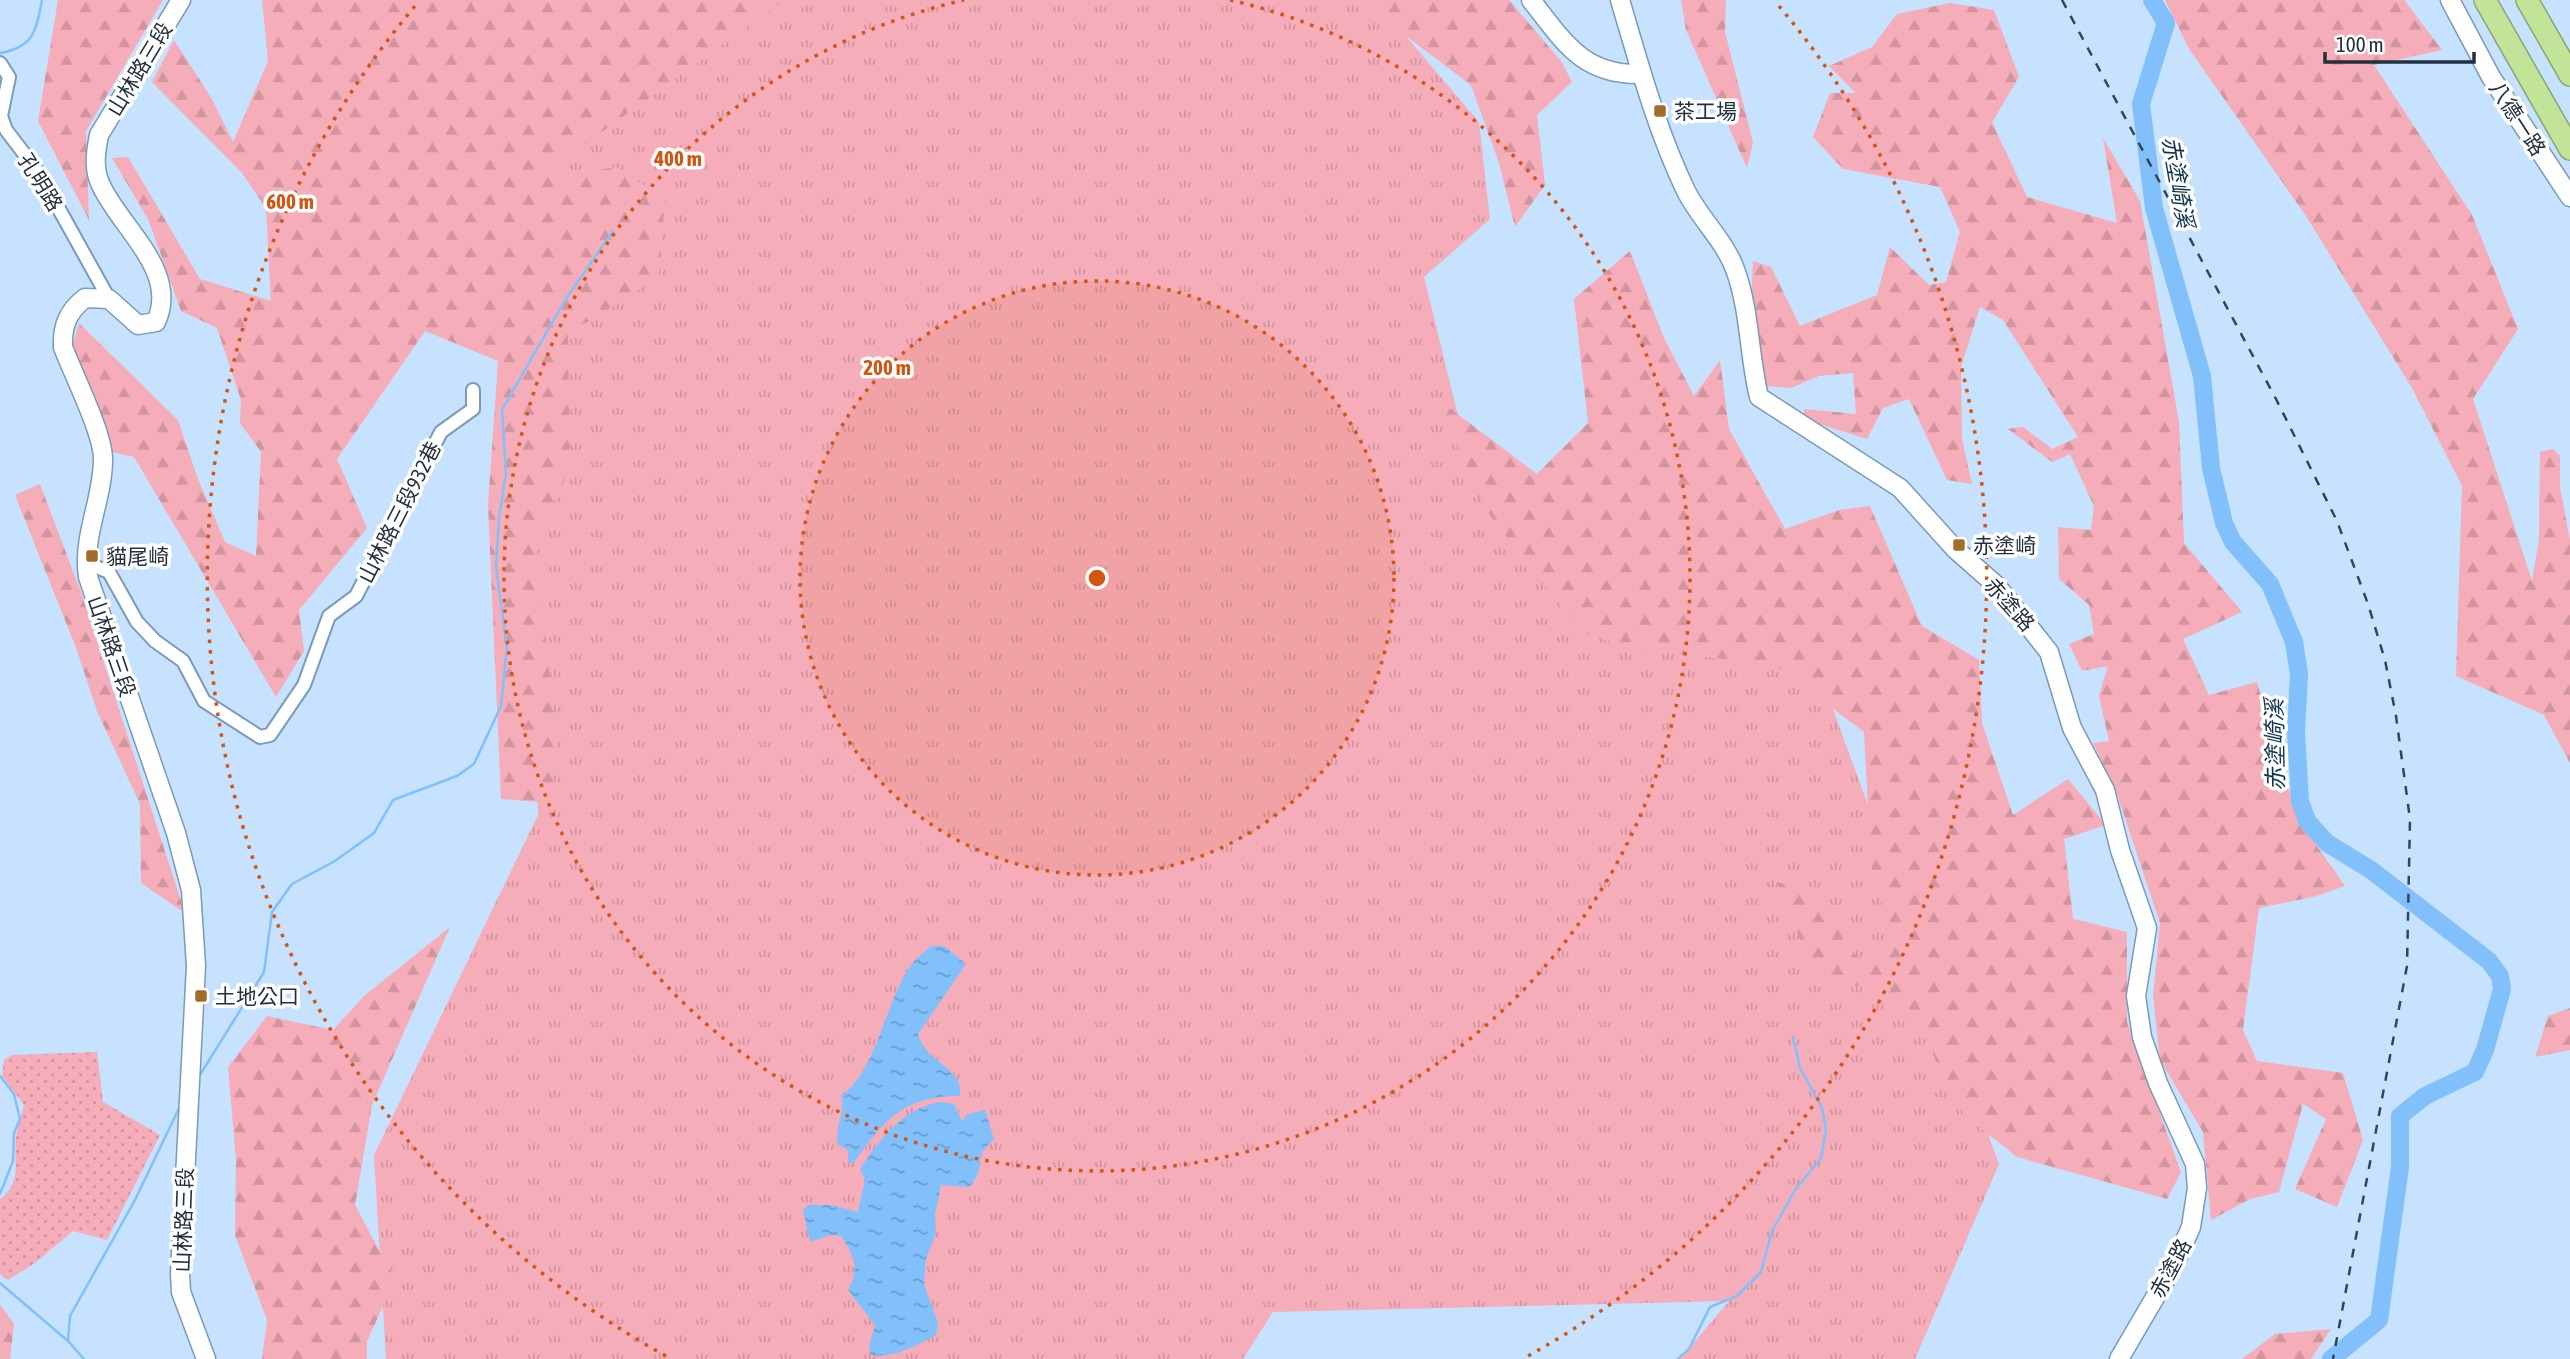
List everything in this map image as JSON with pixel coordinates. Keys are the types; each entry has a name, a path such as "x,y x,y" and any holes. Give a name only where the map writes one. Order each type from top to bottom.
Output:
{"highway":[{"path":"2485,0 2570,149"},
{"path":"2527,0 2570,75"}],"street":[{"name":"山林路三段","path":"181,0 99,135 95,153 100,183 151,262 161,293 160,313 156,323 138,325 109,299 85,298 74,307 62,333 63,347 102,449 102,468 86,544 86,563 176,833 191,890 196,966 180,1274 181,1292 206,1359"},
{"path":"1531,0 1579,58 1619,75 1642,74"},
{"name":"赤塗路","path":"1620,0 1642,74 1684,187 1698,215 1729,256 1736,271 1744,297 1759,397 1900,488 1955,549 2011,602 2049,652 2072,727 2105,790 2120,850 2147,928 2136,996 2142,1037 2158,1083 2195,1164 2197,1188 2192,1227 2174,1265 2119,1359"},
{"name":"八德一路","path":"2450,0 2491,77 2570,197"},
{"name":"孔明路","path":"0,63 9,77 1,116 6,130 39,173 109,299"},
{"name":"山林路三段932巷","path":"86,563 109,572 137,622 155,641 183,661 204,701 260,737 270,735 304,685 329,615 356,596 440,432 473,409 473,390"}],"green space":[{"path":"58,0 163,0 86,131 89,220 38,121"},
{"path":"262,0 784,0 537,179 616,167 665,199 659,277 590,321 568,331 570,468 536,539 557,750 550,803 501,799 488,505 498,361 425,331 337,459 367,528 299,610 304,651 276,697 134,457 112,452 71,351 79,323 178,420 198,479 225,542 256,556 261,452 240,423 241,400 217,328 181,311 148,219 112,158 128,157 200,279 271,301 266,208 242,173 152,82 174,40 212,99 233,142 268,61"},
{"path":"733,0 1375,0 1479,122 1490,219 1424,277 1462,432 1819,671 1999,1164 1915,1359 1680,1359 1729,1301 1273,1312 1243,1359 386,1359 374,1155 538,815 509,176"},
{"path":"1358,0 1509,0 1561,61 1572,82 1537,115 1545,185 1515,227 1499,163 1471,85"},
{"path":"1681,0 1726,0 1725,32 1753,142 1747,168 1686,30"},
{"path":"2165,0 2404,0 2442,50 2374,65 2472,215 2518,329 2473,399 2532,581 2539,540 2540,452 2553,449 2560,456 2560,487 2570,541 2570,763 2544,715 2456,676 2462,486 2412,388 2306,216 2189,49"},
{"path":"1950,3 1994,10 2019,77 1992,122 2027,197 2117,223 2103,138 2140,201 2179,422 2184,543 2242,612 2183,639 2209,695 2257,682 2298,819 2345,886 2313,897 2259,908 2243,1030 2257,1061 2343,1073 2363,1140 2337,1207 2295,1189 2326,1119 2303,1104 2279,1192 2250,1199 2211,1220 2203,1132 2160,1060 2153,996 2160,923 2116,791 2093,743 2109,741 2099,696 2108,666 2082,671 2069,644 2094,634 2089,605 2059,579 2058,527 2091,530 2094,506 2070,454 2052,462 2008,429 2023,427 2052,449 2078,437 2003,320 1980,307 1961,367 1962,439 1972,484 1947,480 1909,399 1883,408 1867,439 1804,419 1804,409 1856,414 1853,373 1819,376 1791,388 1765,386 1751,304 1753,261 1771,267 1800,326 1877,295 1890,247 1929,285 1946,282 1960,232 1940,187 1843,169 1813,137 1830,93 1856,93 1829,66 1872,47 1897,14"},
{"path":"1630,251 1664,338 1694,396 1720,360 1729,429 1785,529 1839,510 1870,506 1922,626 1979,660 1982,723 2013,815 2068,779 2106,825 2064,839 2073,919 2127,932 2127,1022 2181,1172 2167,1199 2017,1157 1964,1115 1910,1009 1810,964 1777,882 1816,893 1864,968 1893,943 1871,865 1864,732 1773,664 1636,650 1581,632 1488,513 1435,397 1537,474 1588,423 1574,299"},
{"path":"40,484 82,595 185,913 141,883 140,804 97,711 75,645 15,495"},
{"path":"450,927 372,1105 355,1205 395,1280 367,1341 367,1359 262,1359 267,1320 235,1235 236,1160 228,1067 267,1016 333,1030 364,996"},
{"path":"2570,1008 2570,1050 2535,1057 2548,1016"},
{"path":"97,1052 103,1102 160,1135 107,1240 73,1231 35,1263 8,1280 0,1274 0,1199 12,1186 16,1172 15,1147 24,1105 2,1076 4,1060 12,1055"},
{"path":"0,1304 14,1324 10,1359 0,1359"},
{"path":"2331,1329 2311,1359 2242,1359 2275,1334"}],"water":[{"path":"931,946 944,946 966,964 918,1034 929,1053 956,1078 960,1086 960,1096 924,1100 909,1106 885,1123 853,1164 848,1162 848,1150 838,1145 841,1096 853,1085 872,1053 902,980 913,962"},
{"path":"939,1102 954,1104 962,1121 968,1114 985,1110 994,1139 982,1152 978,1174 970,1187 941,1185 935,1215 936,1233 926,1259 924,1284 938,1323 936,1335 896,1353 871,1355 869,1346 875,1325 848,1290 854,1276 854,1262 849,1249 841,1236 831,1235 810,1242 803,1210 808,1205 831,1205 858,1212 865,1180 860,1169 875,1147 903,1119"}],"waterway":[{"path":"0,53 20,47 32,36 42,0"},
{"name":"赤塗崎溪","path":"2152,0 2166,23 2141,104 2154,208 2202,376 2211,468 2224,523 2233,542 2270,584 2294,642 2299,674 2296,731 2300,801 2307,821 2327,843 2371,870 2489,961 2500,976 2502,989 2485,1050 2475,1072 2425,1096 2400,1116 2400,1167 2379,1320 2331,1359"},
{"path":"198,1078 264,972 272,912 292,884 335,861 374,833 393,800 457,776 474,764 501,706 507,648 496,567 499,518 506,473 502,410 565,300 613,231"},
{"path":"1678,1359 1689,1349 1710,1307 1737,1296 1761,1272 1772,1231 1795,1190 1821,1158 1826,1130 1822,1108 1800,1068 1793,1037"},
{"path":"0,1076 14,1094 20,1119 14,1133 13,1161 0,1194"},
{"path":"68,1341 70,1316 135,1200 181,1104"},
{"path":"0,1283 68,1341 84,1359"}],"railway":[{"path":"2062,0 2276,399 2337,521 2368,604 2385,660 2396,716 2410,819 2407,966 2333,1359"}],"place":[{"name":"茶工場","path":"1660,111"},
{"name":"赤塗崎","path":"1959,545"},
{"name":"貓尾崎","path":"92,556"},
{"name":"土地公口","path":"201,996"}]}
